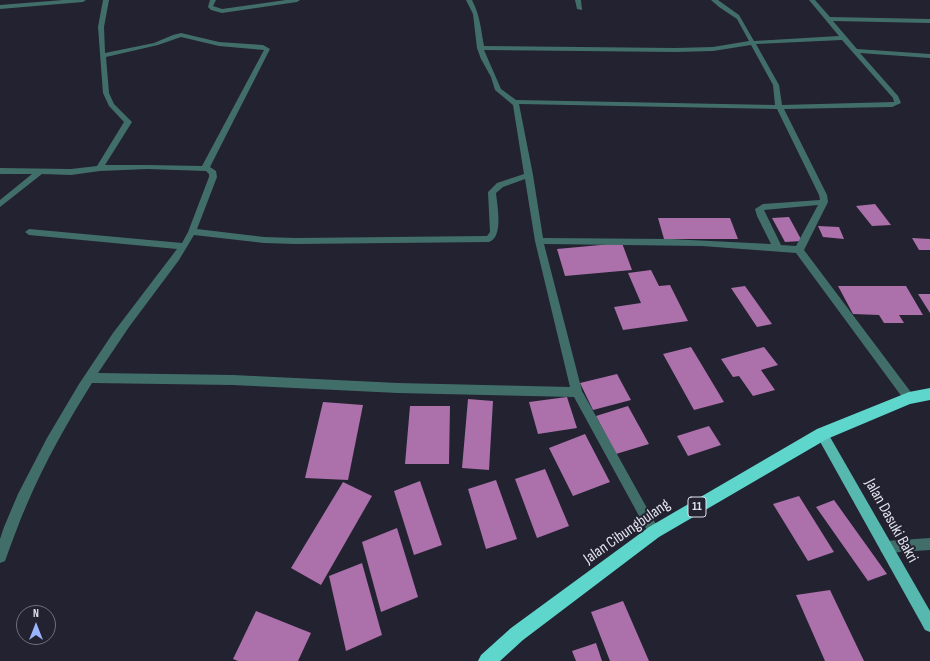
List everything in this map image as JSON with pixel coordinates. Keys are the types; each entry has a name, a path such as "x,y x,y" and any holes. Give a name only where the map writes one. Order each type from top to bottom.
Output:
{"highway":[{"name":"Jalan Cibungbulang","path":"487,661 517,634 654,532 822,434 909,398 930,394"}],"main road":[{"name":"Jalan Dasuki Bakri","path":"822,434 930,625"}],"street":[{"path":"0,8 83,0"},
{"path":"100,168 128,122 111,105 106,93 101,27 106,0"},
{"path":"213,0 210,6 213,9 222,10 297,0"},
{"path":"470,0 478,18 480,48 485,60 493,73 498,90 514,102 519,116 539,241 577,392 654,532"},
{"path":"578,0 580,9"},
{"path":"714,0 721,7 740,19 742,25 769,70 776,85 779,107 823,195 824,202 799,250"},
{"path":"514,102 779,107 892,105 898,103 896,97 812,0"},
{"path":"828,19 930,21"},
{"path":"102,56 156,44 181,35 219,44 263,47 267,49 205,169"},
{"path":"480,48 675,50 724,48 752,42 844,38"},
{"path":"855,51 930,56"},
{"path":"0,171 71,172 100,168 147,167 205,169 212,171 213,177 192,232 184,246 117,336 58,430 33,478 0,556"},
{"path":"0,204 40,172"},
{"path":"192,232 257,240 296,242 489,239 492,237 494,232 492,192 500,185 529,175"},
{"path":"778,248 761,216 759,209 763,207 824,202"},
{"path":"29,232 184,246"},
{"path":"539,241 669,242 799,250 909,398"},
{"path":"90,378 233,380 390,387 577,392"},
{"path":"886,547 930,544"}],"building":[{"path":"875,204 891,225 872,226 856,206"},
{"path":"789,217 802,241 785,242 772,218"},
{"path":"658,218 730,218 738,239 664,239"},
{"path":"818,226 839,227 844,239 823,237"},
{"path":"912,238 930,239 930,250 919,250"},
{"path":"622,243 632,270 565,276 557,249"},
{"path":"651,270 659,286 670,285 688,321 623,330 614,307 641,303 628,273"},
{"path":"745,286 772,324 757,327 731,288"},
{"path":"838,286 906,286 923,315 899,315 904,323 884,323 879,315 853,314"},
{"path":"918,294 930,294 930,313"},
{"path":"691,347 724,402 694,410 663,354"},
{"path":"764,347 778,365 761,370 775,390 753,396 739,376 733,377 721,359"},
{"path":"617,374 631,400 593,410 580,383"},
{"path":"567,397 577,428 538,434 529,402"},
{"path":"468,399 493,401 489,470 462,468"},
{"path":"323,402 363,405 348,480 305,478"},
{"path":"410,406 450,406 449,464 405,464"},
{"path":"628,406 649,444 616,454 596,416"},
{"path":"709,426 721,445 688,456 677,436"},
{"path":"585,434 610,482 573,496 549,448"},
{"path":"545,469 569,526 537,538 515,479"},
{"path":"496,480 517,539 486,549 468,489"},
{"path":"420,481 442,545 414,555 394,491"},
{"path":"343,482 372,496 321,585 291,568"},
{"path":"799,496 834,552 808,561 773,504"},
{"path":"834,500 887,574 868,581 816,507"},
{"path":"397,528 418,597 381,612 362,542"},
{"path":"362,563 382,635 346,651 329,576"},
{"path":"830,590 864,661 825,661 796,595"},
{"path":"623,601 649,661 610,661 591,612"},
{"path":"256,611 311,633 298,661 238,661 233,659"},
{"path":"596,643 602,661 576,661 572,651"}]}
